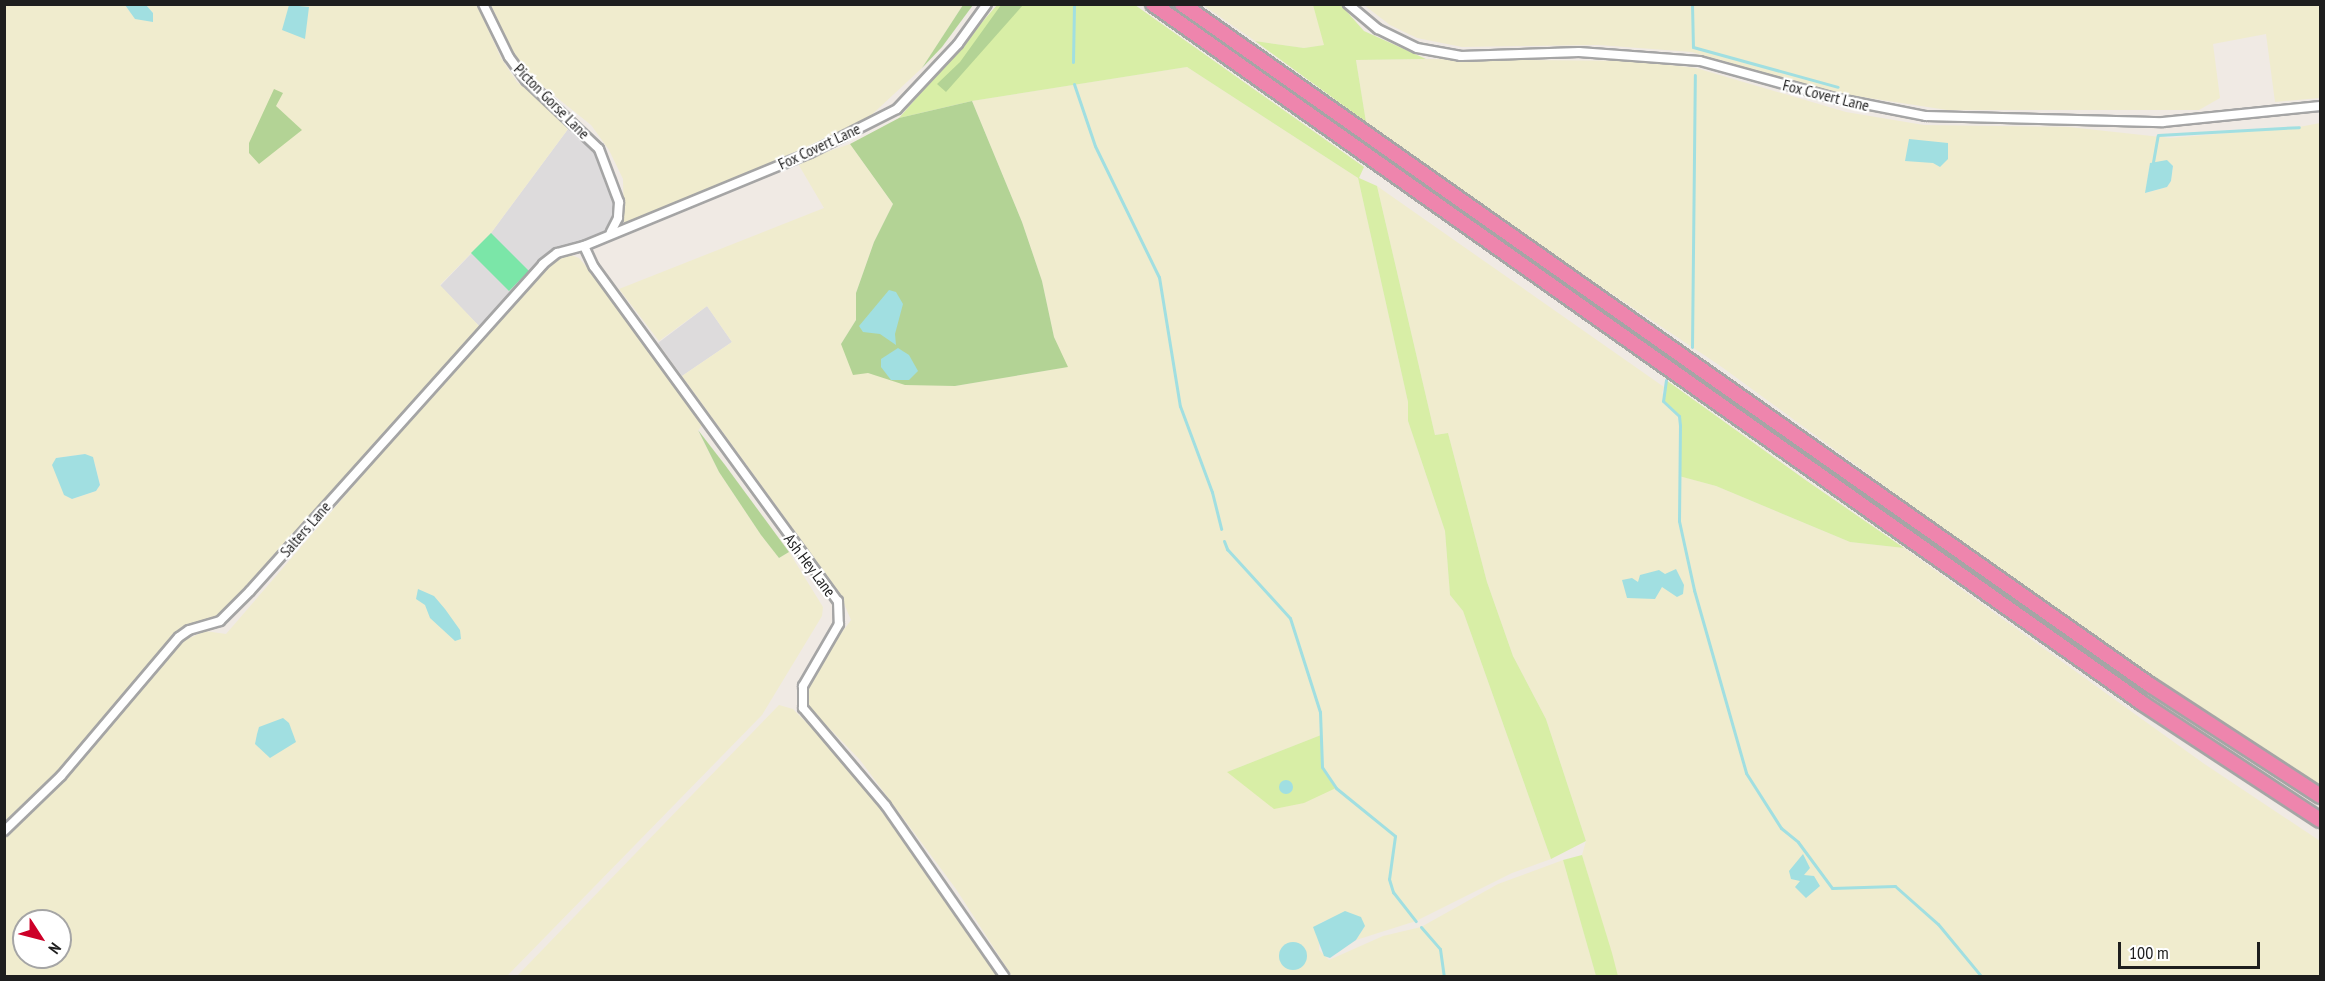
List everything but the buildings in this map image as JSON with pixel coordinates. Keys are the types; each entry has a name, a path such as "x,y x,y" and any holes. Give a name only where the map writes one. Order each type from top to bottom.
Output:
{"highway":[{"path":"1153,4 2142,703 2320,820"},
{"path":"1182,4 2150,686 2320,796"}],"street":[{"name":"Picton Gorse Lane","path":"483,4 509,57 526,80 599,149 619,202 618,218 611,232"},
{"name":"Fox Covert Lane","path":"611,232 810,153 897,110 958,44 987,4"},
{"name":"Fox Covert Lane","path":"1348,4 1378,29 1417,48 1461,56 1579,52 1700,61 1834,98 1926,117 2163,122 2320,106"},
{"name":"Salters Lane","path":"4,831 61,776 179,637 189,630 220,621 250,591 543,264 556,253 584,246 611,232"},
{"name":"Ash Hey Lane","path":"584,246 594,267 838,601 839,624 803,686 800,697 802,708 886,806 1004,976"}],"shaded area":[{"path":"5,5 125,5 129,11 153,13 146,5 477,5 501,58 517,82 571,125 491,233 440,285 480,327 222,612 213,620 181,628 49,784 5,826","holes":["85,454 95,464 100,485 96,491 72,499 65,495 56,458"]},
{"path":"491,5 963,5 922,68 865,121 806,149 624,223 623,179 609,150 591,125 525,72 512,54"},
{"path":"1203,5 1313,5 1325,45 1304,48 1255,41"},
{"path":"1364,5 2320,5 2320,98 2275,102 2266,34 2213,44 2220,98 2199,110 1947,110 1836,93 1692,52 1598,45 1462,47 1417,38 1390,25"},
{"path":"1356,60 1633,61 1696,68 1846,112 1924,125 2069,127 2170,138 2299,127 2320,123 2320,786 2216,721 2031,593 1719,365 1582,274 1366,122","holes":["2167,161 2173,166 2171,181 2167,187 2146,193 2150,163"]},
{"path":"1187,67 1358,178 1408,402 1408,421 1445,531 1450,595 1463,611 1551,859 1512,873 1416,921 1356,940 1365,926 1332,918 1320,923 1319,950 1329,960 1383,936 1421,927 1498,884 1563,860 1596,976 1012,976 956,889 860,760 807,705 808,688 821,661 851,620 839,592 682,376 732,342 707,306 659,341 619,289 824,208 797,162 850,144 893,204 874,242 856,293 856,320 841,344 868,373 955,386 1067,367 1054,337 1042,281 1022,222 972,101","holes":["1321,735 1322,767 1336,789 1227,772"]},
{"path":"571,125 596,150 616,201 616,216 608,229 585,242 555,247 480,327 440,286 491,233"},
{"path":"1377,186 1664,387 1662,393 1679,416 1680,476 1716,486 1850,542 1904,548 2203,763 2320,841 2320,976 1618,976 1582,855 1586,841 1546,719 1513,656 1487,582 1448,433 1435,435"},
{"path":"568,254 579,258 604,288 702,425 698,431 719,472 761,535 779,558 789,552 823,607 822,616 762,715 507,976 5,976 5,838 65,780 183,641 205,631 226,634 473,347 556,257"},
{"path":"707,306 732,342 682,376 658,343"},
{"path":"779,705 793,709 843,760 906,839 1002,976 517,976"}],"green space":[{"path":"963,5 973,5 942,47 922,68"},
{"path":"997,5 1135,5 1364,167 1359,178 1377,186 1435,435 1448,433 1487,582 1513,656 1546,719 1586,841 1551,859 1463,611 1450,595 1445,531 1408,421 1408,402 1358,178 1187,67 972,101 899,118"},
{"path":"1001,5 1023,5 946,92 937,84 960,62"},
{"path":"1313,5 1341,5 1364,31 1426,59 1356,60 1366,122 1255,41 1304,48 1324,45"},
{"path":"274,89 283,93 276,106 302,130 259,164 249,153 249,143"},
{"path":"972,101 1022,222 1042,281 1054,337 1068,367 955,386 905,385 868,373 853,375 841,344 856,320 856,293 874,242 893,204 850,144 899,118"},
{"path":"491,233 529,271 509,291 471,253"},
{"path":"1666,380 1904,548 1850,542 1716,486 1679,476 1679,416 1663,401"},
{"path":"698,430 789,552 779,558 761,535 719,472"},
{"path":"1321,735 1322,767 1336,788 1304,803 1274,809 1227,772"},
{"path":"1582,855 1618,976 1596,976 1563,860"}],"water":[{"path":"125,5 146,5 153,13 153,22 135,19"},
{"path":"289,5 309,7 305,39 282,30"},
{"path":"1909,139 1948,143 1948,159 1940,167 1933,163 1905,161"},
{"path":"2167,160 2173,166 2171,181 2167,187 2145,193 2150,163"},
{"path":"889,290 896,292 903,304 895,334 896,345 880,334 863,332 859,326"},
{"path":"898,348 909,355 918,371 909,380 891,380 881,367 881,359"},
{"path":"85,454 93,457 100,485 96,491 72,499 64,495 52,465 56,458"},
{"path":"1676,569 1684,585 1683,594 1677,597 1662,587 1655,599 1627,598 1622,580 1632,578 1638,582 1640,575 1659,570 1665,574"},
{"path":"418,589 434,596 460,630 461,639 455,641 430,618 425,605 416,599"},
{"path":"283,718 289,723 296,742 270,758 255,744 259,727"},
{"path":"1286,780 1291,782 1293,787 1291,792 1286,794 1281,792 1279,787 1281,782"},
{"path":"1803,854 1810,868 1804,875 1814,876 1820,886 1806,898 1795,887 1800,881 1791,879 1789,871"},
{"path":"1345,911 1361,917 1365,926 1356,940 1330,958 1324,956 1313,927"},
{"path":"1293,942 1303,946 1307,956 1303,966 1293,970 1283,966 1279,956 1283,946"}],"waterway":[{"path":"1073,62 1074,4"},
{"path":"1692,4 1693,47 1838,87"},
{"path":"1692,347 1695,75"},
{"path":"1074,84 1095,146 1159,277 1180,406 1212,492 1221,529"},
{"path":"2153,162 2158,135 2299,127"},
{"path":"1666,380 1663,401 1679,416 1680,425 1679,521 1694,590 1746,773 1781,828 1798,842 1832,888 1895,886 1938,924 1981,976"},
{"path":"1224,541 1227,549 1290,618 1320,712 1322,767 1336,788 1395,836 1389,879 1393,892 1416,921"},
{"path":"1421,927 1440,949 1444,976"}]}
